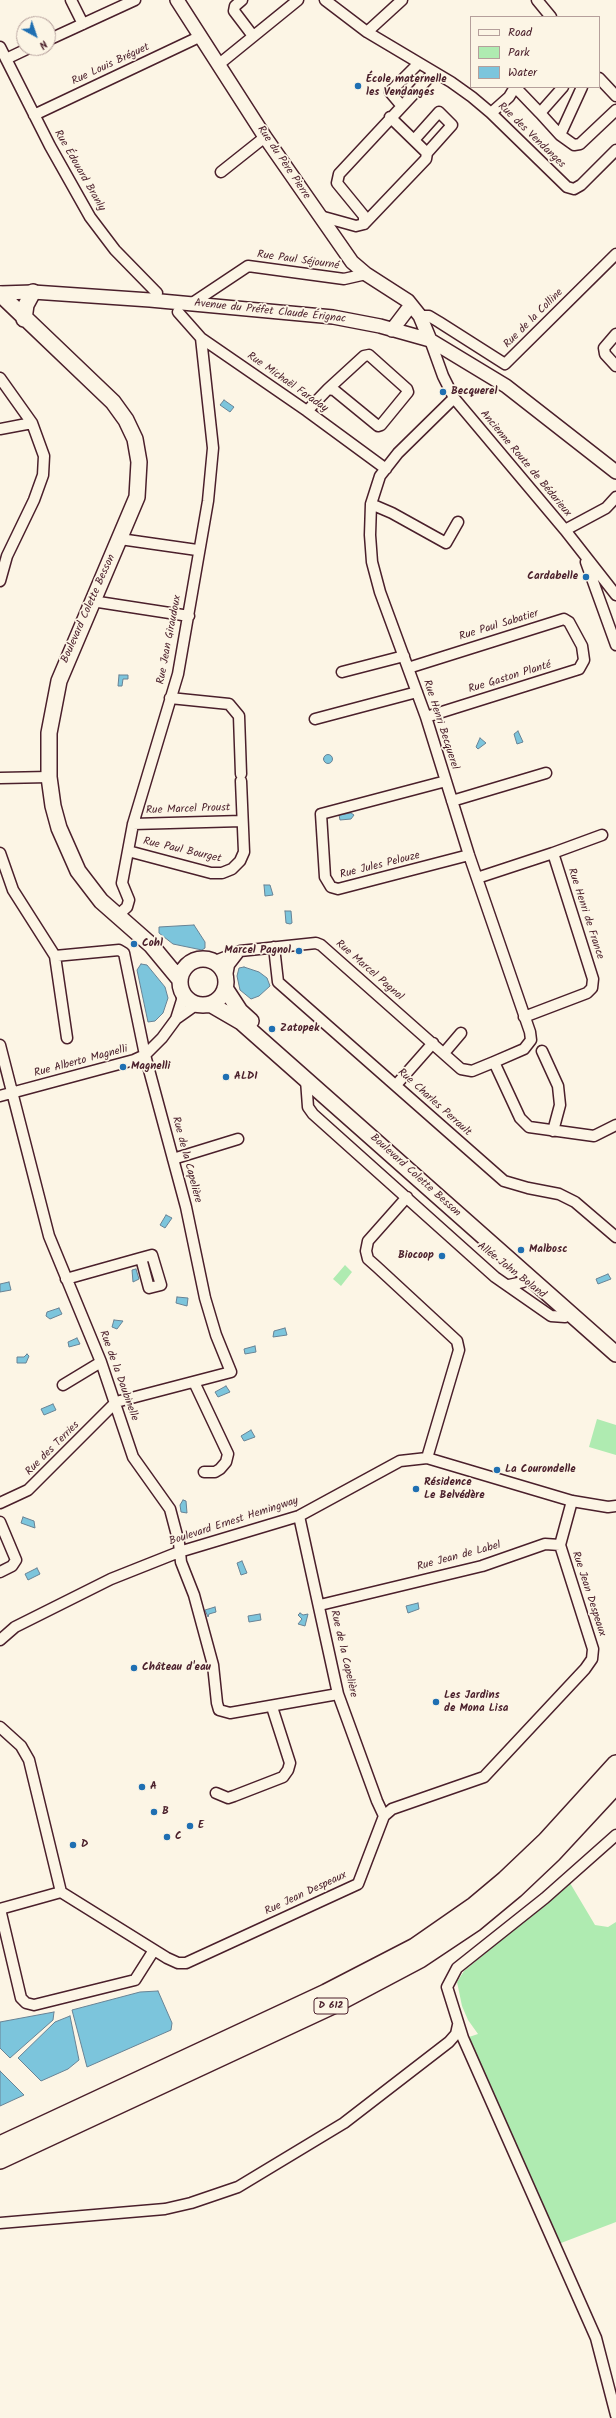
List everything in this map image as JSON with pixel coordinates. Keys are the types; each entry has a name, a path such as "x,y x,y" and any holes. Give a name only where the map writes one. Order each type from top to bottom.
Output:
{"highway":[{"path":"522,1865 616,1754"},
{"name":"D 612","path":"0,2145 290,2011 379,1967 449,1924 474,1906 522,1865 616,1764"},
{"name":"D 612","path":"0,2160 357,1994 448,1942 485,1915 528,1877 616,1785"},
{"path":"216,2060 251,2050 350,2008 406,1980 451,1953 486,1928 535,1887 616,1802"}],"main road":[{"path":"24,319 26,305 33,292"},
{"name":"Boulevard Colette Besson","path":"0,294 24,319 113,402 126,420 135,439 140,480 137,496 68,657 57,689 49,733 48,777 53,806 59,828 78,871 90,888 117,916 151,946 181,985"},
{"name":"Boulevard Colette Besson","path":"151,946 190,964"},
{"path":"201,960 213,962 222,969 225,984 222,995 206,1004 190,1001 181,985 182,974 190,964 201,960"},
{"name":"Boulevard Colette Besson","path":"225,984 245,1017 616,1346"},
{"name":"Boulevard Colette Besson","path":"206,1004 241,1022 510,1261 571,1318 616,1354"}],"street":[{"path":"71,0 83,24"},
{"path":"56,36 135,0"},
{"name":"Rue du Père Pierre","path":"177,0 266,137 352,262 366,274 389,287 411,305 420,316 430,340"},
{"path":"242,0 235,6 234,12 254,36"},
{"path":"218,65 298,0"},
{"name":"Rue des Vendanges","path":"325,0 367,32 418,64 451,82 491,113 567,187 574,189 581,185 616,150"},
{"path":"367,32 402,0"},
{"path":"541,1 550,16"},
{"name":"Rue Louis Bréguet","path":"34,115 200,37"},
{"name":"Rue Édouard Branly","path":"0,47 34,115 90,217 115,250 157,293"},
{"path":"6,59 16,54"},
{"path":"402,105 390,92 418,64"},
{"path":"364,224 364,216 338,183 339,174 434,72"},
{"path":"600,79 616,96"},
{"path":"491,113 515,88"},
{"path":"517,88 560,135"},
{"path":"540,113 560,88"},
{"name":"Rue des Vendanges","path":"582,88 560,135 574,145 580,144 616,110"},
{"path":"320,216 356,226 364,224 426,159 427,153 452,125 439,112 414,140"},
{"path":"390,118 427,153"},
{"path":"221,172 266,137"},
{"name":"Rue de la Colline","path":"420,316 429,316 505,364 616,254"},
{"name":"Rue Paul Séjourné","path":"191,304 248,266 344,279 366,274"},
{"name":"Avenue du Préfet Claude Érignac","path":"0,294 33,292 333,317 430,340 506,386 616,472"},
{"path":"392,330 411,305"},
{"name":"Rue Michaël Faraday","path":"178,312 201,338 215,346 307,411 386,469"},
{"path":"616,334 604,348 604,354 616,366"},
{"name":"Rue Jean Giraudoux","path":"117,916 127,907 129,900 122,883 133,824 178,674 189,616 197,550 208,501 213,448 201,338"},
{"name":"Ancienne Route de Bédarieux","path":"430,340 443,376 454,398 565,530 585,558 616,595"},
{"path":"202,358 215,346"},
{"path":"307,411 328,389 364,356 369,355 408,389 408,392 381,425 378,426 338,392 328,389"},
{"path":"0,378 32,423 44,456 43,475 34,500 3,555 0,581"},
{"name":"Rue Henri Becquerel","path":"454,398 398,453 386,469 376,487 371,504 370,535 372,562 380,592 426,717 469,855 530,1032 531,1040 524,1049 494,1062"},
{"path":"0,429 32,423"},
{"path":"565,530 606,508 616,497"},
{"path":"371,504 392,513 446,543 458,522"},
{"path":"120,538 197,550"},
{"path":"585,558 616,645"},
{"path":"92,601 189,616"},
{"name":"Rue Paul Sabatier","path":"408,668 564,619 569,622 582,646"},
{"name":"Rue Gaston Planté","path":"426,717 579,669 584,660 582,646"},
{"path":"342,672 404,656"},
{"path":"315,719 417,692"},
{"name":"Rue Paul Bourget","path":"128,851 211,873 222,873 232,869 242,856 239,716 229,704 170,698"},
{"path":"452,801 546,773"},
{"path":"0,778 48,777"},
{"name":"Rue Jules Pelouze","path":"446,781 321,814 325,877 330,887 338,889 469,855"},
{"name":"Rue Marcel Proust","path":"133,824 242,821"},
{"path":"477,878 602,835"},
{"name":"Rue Henri de France","path":"524,1017 587,993 592,988 593,979 553,853"},
{"path":"0,854 13,890 55,956 67,1038"},
{"name":"Rue Marcel Pagnol","path":"213,962 240,951 316,943 321,945 461,1069 472,1071 494,1062"},
{"name":"Rue Charles Perrault","path":"274,947 278,982 504,1181 528,1188 559,1194 575,1202 616,1237"},
{"name":"Rue de la Capelière","path":"55,956 119,950 124,953 144,1055 173,1159 205,1298 216,1336 231,1372 194,1382"},
{"path":"225,984 229,965 240,951"},
{"path":"176,1019 182,1000 181,985"},
{"path":"176,1019 194,1007 206,1004"},
{"name":"Rue Alberto Magnelli","path":"0,1096 134,1060 144,1055 162,1038 176,1019"},
{"path":"444,1053 461,1033"},
{"path":"396,1085 433,1043"},
{"name":"Rue de la Daubinelle","path":"0,1045 49,1236 101,1362 116,1402 133,1457 170,1509 181,1562 194,1595 213,1665 219,1710 230,1713 272,1707"},
{"path":"542,1051 558,1086 560,1105 553,1131"},
{"path":"494,1062 520,1118 529,1127 594,1136 616,1125"},
{"name":"Allée John Boland","path":"306,1080 308,1107 313,1114 495,1277 509,1285 551,1316 571,1318"},
{"path":"173,1159 238,1140"},
{"path":"406,1197 368,1241 366,1251 368,1258 376,1267 457,1341 459,1350 427,1458"},
{"path":"66,1279 141,1258"},
{"path":"510,1261 523,1282 571,1318"},
{"path":"509,1285 523,1282"},
{"path":"63,1385 101,1362"},
{"path":"116,1402 194,1382 228,1454 226,1462 220,1469 214,1472 204,1472"},
{"name":"Rue des Terries","path":"0,1503 28,1490 116,1402"},
{"name":"Boulevard Ernest Hemingway","path":"0,1640 15,1627 111,1579 179,1552 299,1516 400,1461 427,1458 572,1501 596,1505 616,1506"},
{"name":"Boulevard Ernest Hemingway","path":"596,1505 616,1499"},
{"path":"560,1545 572,1501"},
{"name":"Rue de la Capelière","path":"299,1516 320,1605 338,1694 377,1801 384,1816"},
{"path":"0,1522 16,1560 12,1566 0,1572"},
{"name":"Rue Jean de Label","path":"320,1605 482,1566 545,1544 560,1545"},
{"name":"Rue Jean Despeaux","path":"61,1892 154,1950 178,1963 186,1963 358,1884 362,1878 384,1816 392,1809 484,1777 592,1659 593,1649 560,1545"},
{"path":"216,1793 228,1798 283,1777 288,1770 290,1762 272,1707 338,1694"},
{"path":"0,1727 21,1746 29,1760 61,1892 0,1909 21,1998 30,2005 135,1980 154,1950"},
{"path":"616,1835 545,1898 457,1968 448,1987 458,2025 596,2338 616,2414"},
{"path":"0,2223 165,2209 192,2203 238,2187 344,2123 450,2042 456,2034 458,2025"}],"green space":[{"path":"345,1265 352,1272 341,1286 333,1279"},
{"path":"597,1419 616,1425 616,1455 589,1447"},
{"path":"570,1883 595,1925 608,1927 616,1922 616,2222 561,2243 550,2225 469,2037 478,2034 468,2020 462,2006 457,1982 464,1971"}],"water":[{"path":"224,400 234,407 230,412 220,405"},
{"path":"119,675 128,675 128,679 123,679 122,686 118,686"},
{"path":"518,731 523,742 517,744 514,734"},
{"path":"480,738 486,743 478,749 476,747"},
{"path":"326,755 330,755 332,759 330,763 326,763 324,761 324,757"},
{"path":"351,813 354,815 351,819 340,820 339,815"},
{"path":"264,885 270,885 273,895 265,896"},
{"path":"285,911 291,911 292,923 290,924 286,923"},
{"path":"194,925 205,942 205,948 202,950 173,944 159,933 159,927"},
{"path":"141,964 147,965 165,987 168,998 163,1013 155,1021 148,1022 137,970"},
{"path":"244,967 259,972 267,978 270,986 259,996 251,999 240,990 237,976 239,968"},
{"path":"166,1215 172,1218 165,1228 160,1225"},
{"path":"136,1269 139,1279 133,1282 132,1270"},
{"path":"608,1274 611,1279 598,1284 596,1279"},
{"path":"9,1282 11,1290 0,1292 0,1284"},
{"path":"177,1297 188,1298 187,1306 176,1303"},
{"path":"59,1308 62,1314 50,1319 46,1316 47,1312"},
{"path":"114,1320 123,1321 117,1329 112,1327"},
{"path":"285,1328 287,1335 273,1337 274,1331"},
{"path":"77,1338 80,1344 69,1347 68,1342"},
{"path":"255,1346 256,1352 245,1354 244,1349"},
{"path":"27,1354 29,1356 26,1363 17,1363 17,1357 24,1357"},
{"path":"226,1386 230,1392 218,1397 215,1392"},
{"path":"53,1404 56,1410 44,1415 41,1409"},
{"path":"251,1430 255,1437 244,1441 241,1436"},
{"path":"183,1500 186,1501 187,1513 181,1512 180,1505"},
{"path":"23,1517 34,1521 35,1528 21,1523"},
{"path":"242,1561 247,1573 241,1575 237,1563"},
{"path":"37,1568 40,1574 28,1580 25,1574"},
{"path":"418,1603 419,1609 408,1613 406,1606"},
{"path":"215,1607 216,1612 209,1614 208,1617 205,1610"},
{"path":"300,1613 303,1615 308,1614 305,1626 298,1624 302,1619 298,1615"},
{"path":"260,1614 261,1620 249,1622 248,1616"},
{"path":"158,1991 172,2023 171,2030 87,2067 72,2010 140,1992"},
{"path":"54,2012 53,2020 10,2058 0,2048 0,2022"},
{"path":"70,2016 79,2060 68,2069 41,2081 18,2058 55,2022"},
{"path":"0,2071 24,2095 0,2106"}],"place":[{"name":"École maternelle les Vendanges","path":"358,86"},
{"name":"Becquerel","path":"443,392"},
{"name":"Cardabelle","path":"586,577"},
{"name":"Cohl","path":"134,944"},
{"name":"Marcel Pagnol","path":"299,951"},
{"name":"Zatopek","path":"272,1029"},
{"name":"Magnelli","path":"123,1067"},
{"name":"ALDI","path":"226,1077"},
{"name":"Malbosc","path":"521,1250"},
{"name":"Biocoop","path":"442,1256"},
{"name":"La Courondelle","path":"497,1470"},
{"name":"Résidence Le Belvédère","path":"416,1489"},
{"name":"Château d'eau","path":"134,1668"},
{"name":"Les Jardins de Mona Lisa","path":"436,1702"},
{"name":"A","path":"142,1787"},
{"name":"B","path":"154,1812"},
{"name":"E","path":"190,1826"},
{"name":"C","path":"167,1837"},
{"name":"D","path":"73,1845"}]}
